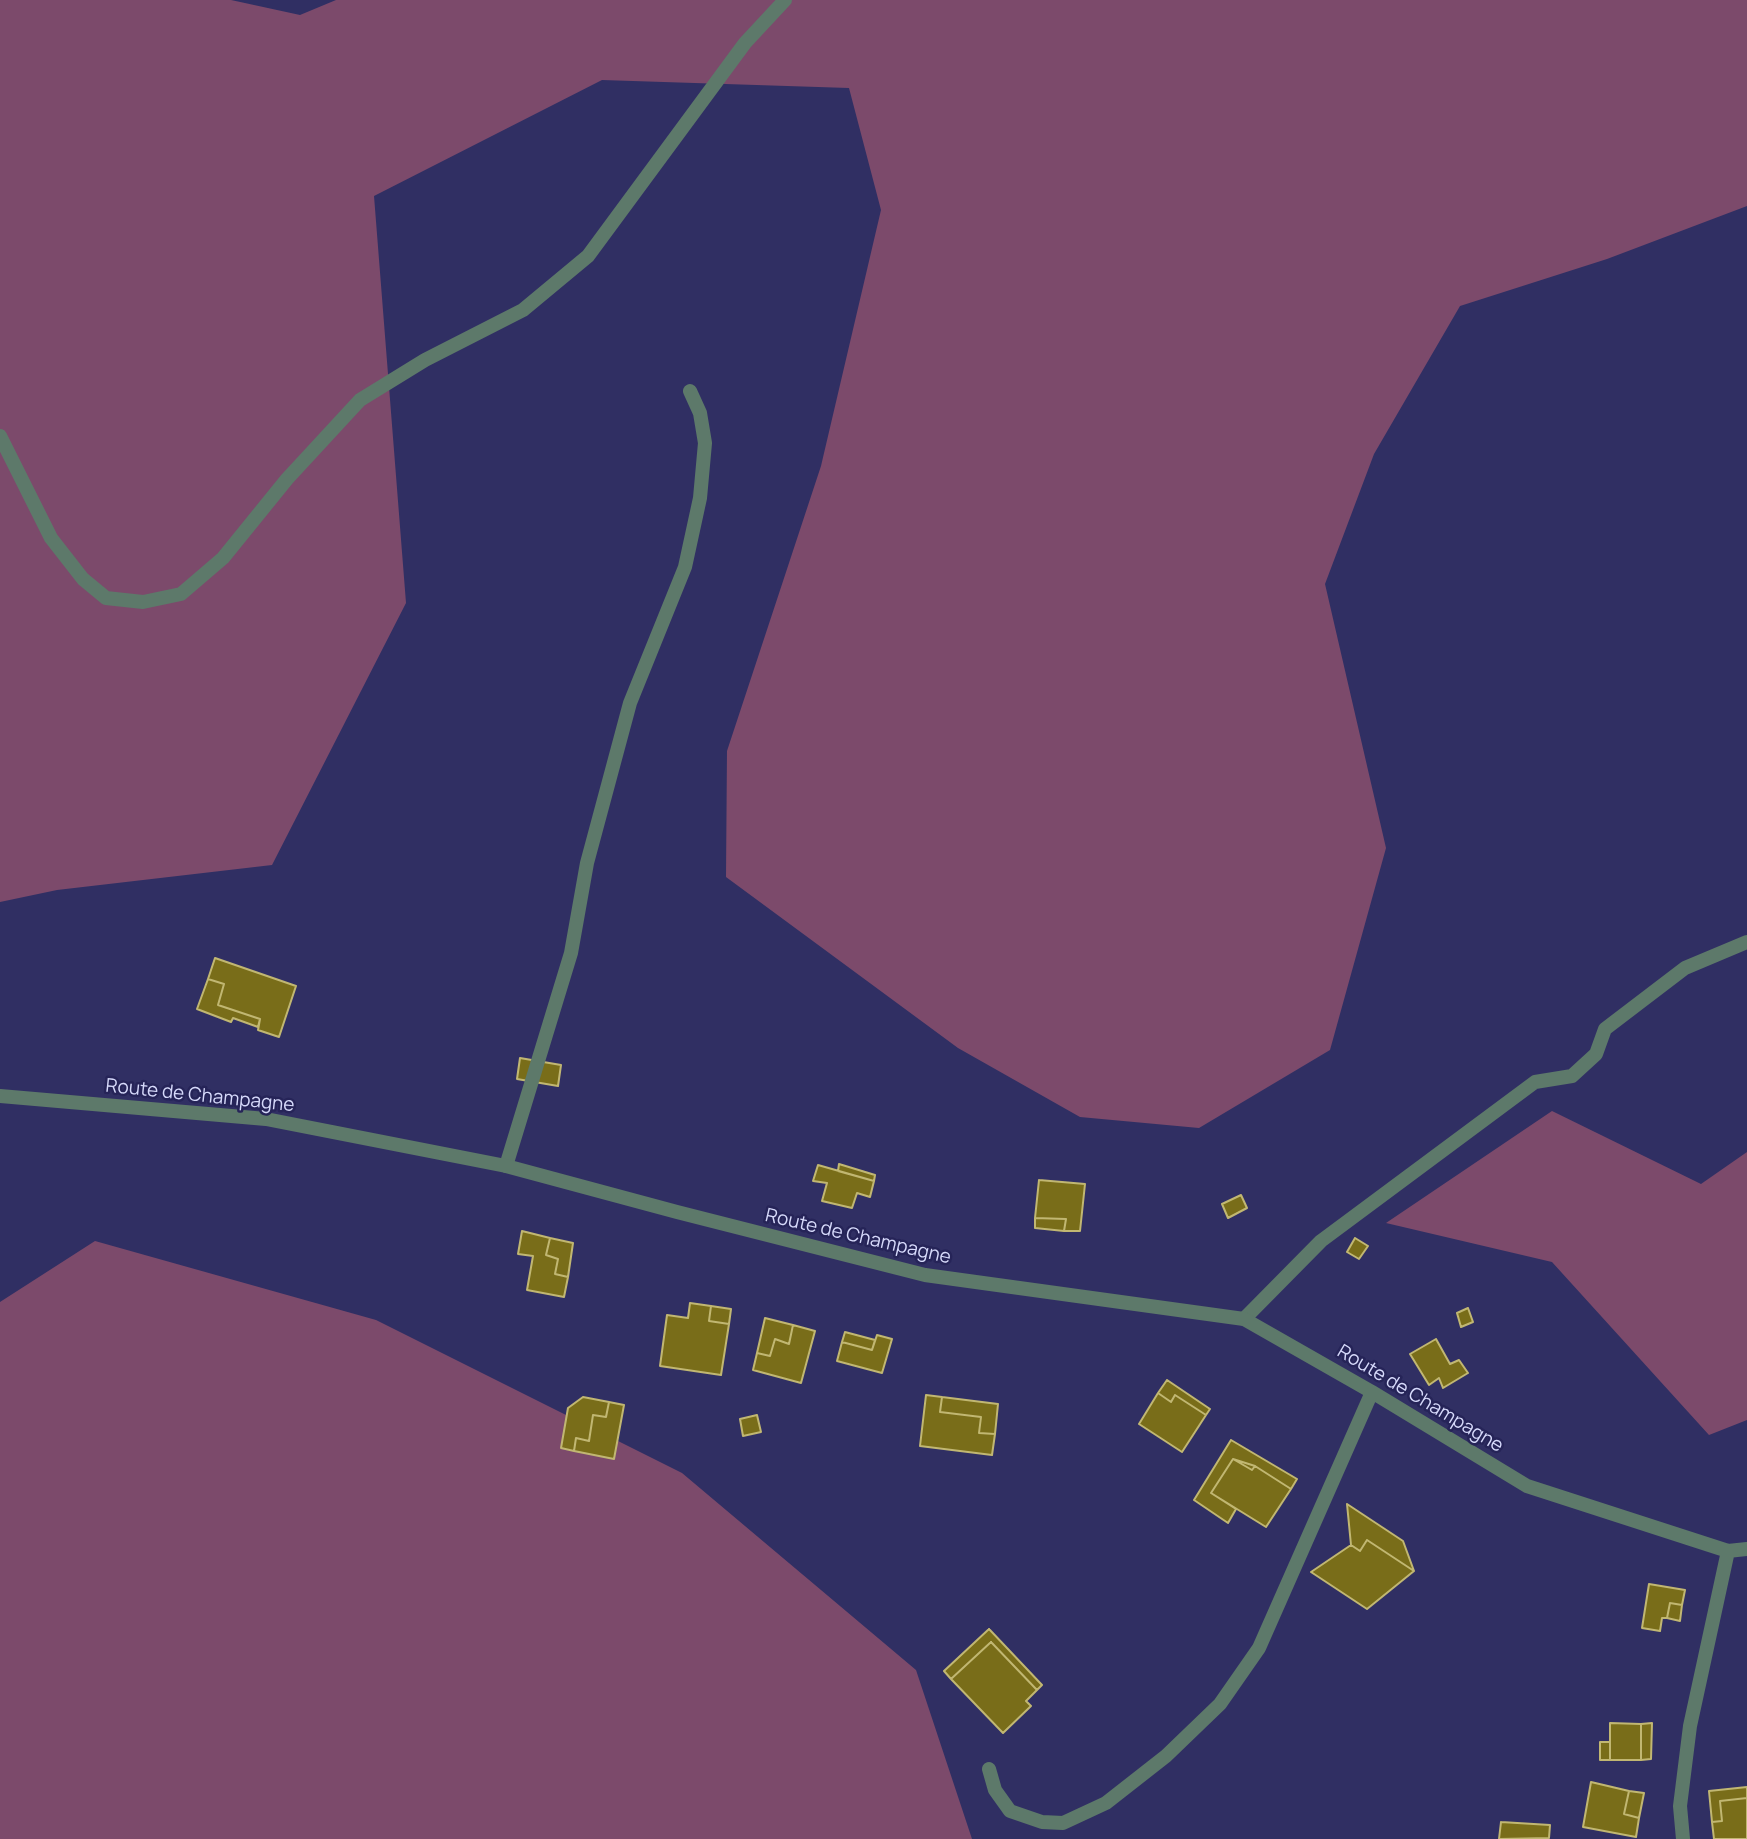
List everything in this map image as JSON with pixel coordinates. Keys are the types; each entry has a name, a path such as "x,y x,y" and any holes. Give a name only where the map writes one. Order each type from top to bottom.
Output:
{"street":[{"path":"0,436 51,538 83,579 106,598 143,602 181,594 223,558 287,479 360,400 425,360 523,310 588,256 745,43 785,0"},
{"path":"506,1166 571,953 587,863 630,703 685,567 700,498 705,443 700,413 690,391"},
{"path":"1244,1319 1321,1241 1524,1090 1535,1082 1572,1076 1596,1054 1605,1029 1685,968 1747,942"},
{"name":"Route de Champagne","path":"0,1096 266,1119 506,1166 925,1275 1244,1319 1372,1392 1527,1486 1728,1551 1747,1549"},
{"path":"989,1769 995,1790 1010,1811 1042,1822 1063,1823 1106,1803 1166,1756 1220,1704 1259,1648 1372,1392"},
{"path":"1683,1839 1680,1806 1690,1727 1728,1551"}],"shaded area":[{"path":"0,0 231,0 300,15 336,0 1747,0 1747,206 1607,259 1460,306 1374,454 1325,584 1386,848 1330,1050 1199,1128 1080,1117 958,1048 726,877 727,751 821,466 881,210 849,88 602,80 374,196 406,603 272,865 57,890 0,902"},
{"path":"1552,1111 1701,1184 1747,1152 1747,1420 1709,1435 1552,1262 1386,1223"},
{"path":"95,1241 376,1320 682,1473 916,1670 972,1839 0,1839 0,1302"}],"building":[{"path":"215,958 296,986 279,1037 258,1030 260,1019 218,1005 224,984 208,979"},
{"path":"208,979 224,984 218,1005 260,1019 258,1027 233,1018 231,1022 197,1009"},
{"path":"520,1058 561,1065 558,1086 517,1079"},
{"path":"839,1164 875,1175 874,1181 838,1171"},
{"path":"818,1165 874,1181 870,1197 857,1193 852,1208 822,1201 827,1183 813,1181"},
{"path":"1039,1180 1085,1184 1080,1231 1064,1231 1066,1219 1035,1218"},
{"path":"1241,1195 1247,1208 1228,1218 1222,1204"},
{"path":"1035,1218 1066,1219 1064,1231 1035,1228"},
{"path":"522,1231 550,1238 546,1255 558,1259 555,1274 568,1277 564,1297 527,1290 533,1256 518,1254"},
{"path":"550,1238 573,1243 568,1277 555,1274 558,1259 546,1255"},
{"path":"1355,1238 1368,1246 1359,1259 1347,1252"},
{"path":"690,1303 711,1306 709,1321 729,1324 721,1375 660,1366 667,1315 688,1318"},
{"path":"711,1306 731,1309 729,1324 709,1321"},
{"path":"1468,1308 1473,1322 1461,1327 1457,1313"},
{"path":"765,1318 793,1325 789,1344 775,1339 770,1356 757,1353"},
{"path":"793,1325 815,1331 801,1383 753,1370 757,1353 770,1356 775,1339 789,1344"},
{"path":"845,1332 875,1340 872,1350 842,1342"},
{"path":"877,1335 892,1339 882,1373 837,1361 842,1342 872,1350"},
{"path":"1436,1339 1450,1364 1459,1360 1468,1373 1443,1388 1439,1378 1429,1385 1410,1354"},
{"path":"1167,1380 1210,1409 1206,1415 1175,1395 1171,1402 1158,1393"},
{"path":"1158,1393 1171,1402 1175,1395 1206,1415 1182,1452 1139,1424"},
{"path":"926,1395 942,1397 940,1412 981,1417 979,1433 995,1434 992,1455 920,1446"},
{"path":"583,1397 609,1402 606,1417 593,1415 589,1441 576,1438 574,1451 561,1448 568,1408"},
{"path":"942,1397 998,1404 995,1434 979,1433 981,1417 940,1412"},
{"path":"609,1402 624,1405 614,1459 574,1451 576,1438 589,1441 593,1415 606,1417"},
{"path":"757,1415 761,1432 743,1436 740,1419"},
{"path":"1231,1440 1297,1479 1291,1489 1255,1466 1233,1459 1211,1493 1236,1509 1228,1523 1194,1500"},
{"path":"1233,1459 1255,1466 1252,1470"},
{"path":"1233,1459 1252,1470 1255,1466 1291,1489 1266,1527 1211,1493"},
{"path":"1347,1504 1403,1541 1414,1571 1367,1540 1360,1551 1351,1545"},
{"path":"1367,1540 1414,1571 1367,1609 1311,1572 1351,1545 1360,1551"},
{"path":"1649,1584 1685,1590 1682,1605 1670,1603 1667,1618 1662,1618 1660,1631 1642,1628"},
{"path":"1670,1603 1682,1605 1680,1621 1667,1618"},
{"path":"989,1629 1042,1685 1037,1690 991,1642 951,1679 944,1671"},
{"path":"991,1642 1037,1690 1026,1701 1031,1706 1003,1733 951,1679"},
{"path":"1610,1723 1641,1724 1641,1760 1610,1760"},
{"path":"1652,1723 1651,1759 1641,1760 1641,1724"},
{"path":"1600,1742 1610,1742 1610,1760 1600,1760"},
{"path":"1591,1782 1629,1791 1624,1814 1639,1818 1636,1837 1583,1827"},
{"path":"1747,1787 1747,1798 1720,1801 1722,1821 1712,1822 1709,1791"},
{"path":"1629,1791 1644,1793 1639,1818 1624,1814"},
{"path":"1747,1798 1747,1839 1714,1839 1712,1822 1722,1821 1720,1801"},
{"path":"1501,1822 1550,1825 1549,1838 1499,1839"}]}
